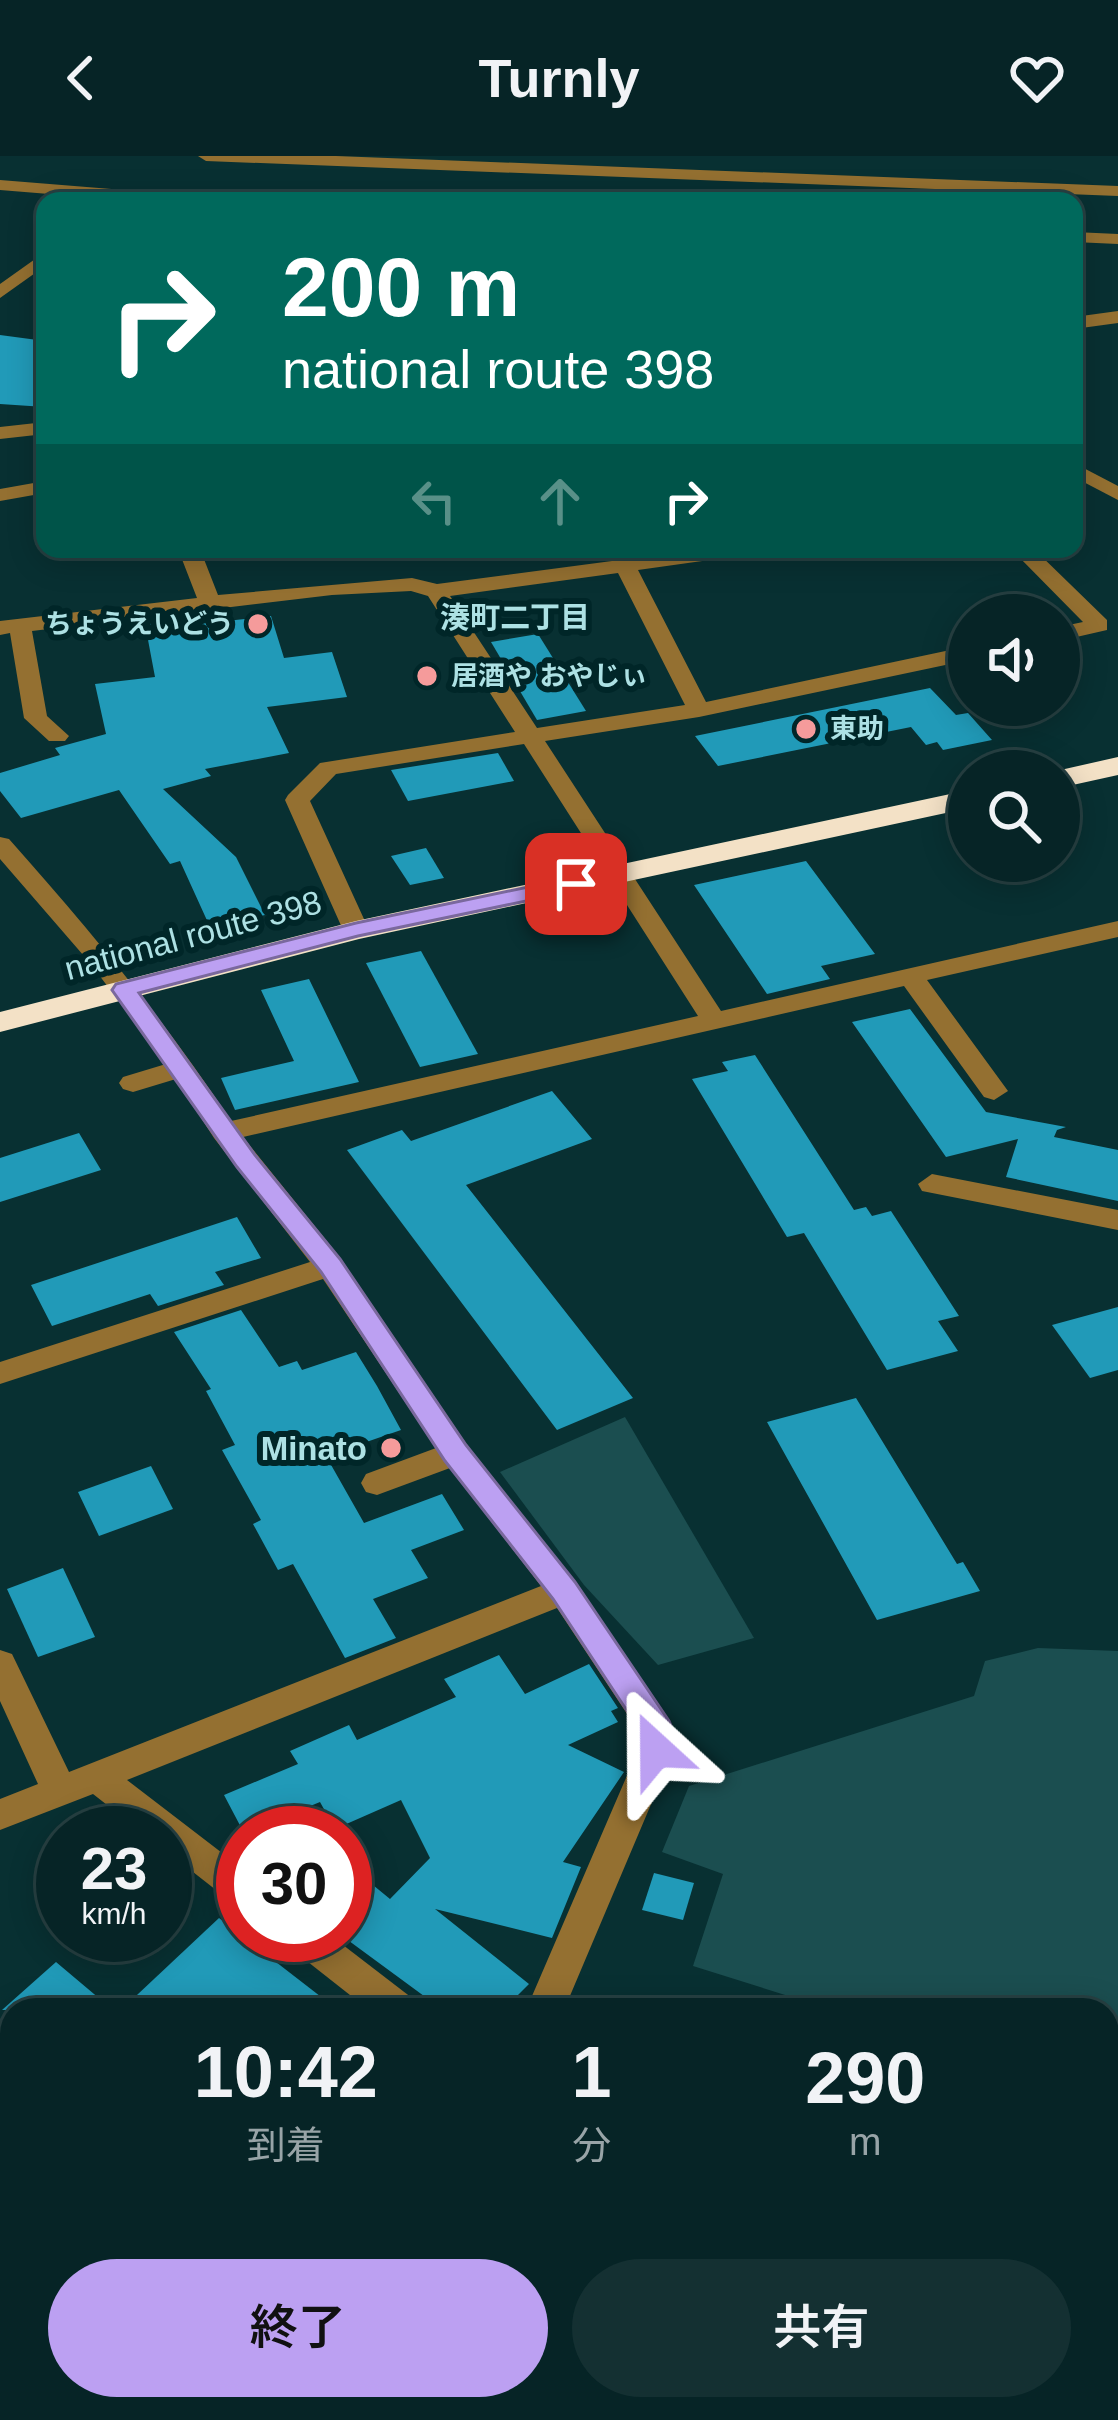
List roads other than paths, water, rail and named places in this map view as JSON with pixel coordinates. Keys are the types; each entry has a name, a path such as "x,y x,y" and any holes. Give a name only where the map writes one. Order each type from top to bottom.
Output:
{"highway":[{"path":"1080,774 1118,766"},
{"name":"national route 398","path":"0,1022 356,930 948,804"}],"street":[{"path":"206,156 1118,191"},
{"path":"0,185 87,192"},
{"path":"1083,237 1118,239"},
{"path":"0,292 36,264"},
{"path":"1083,322 1118,316"},
{"path":"0,433 36,429"},
{"path":"1083,474 1117,492"},
{"path":"0,495 36,489"},
{"path":"1083,497 1117,492"},
{"path":"192,558 208,601"},
{"path":"57,736 36,718 10,626 208,601 412,584 436,591 621,558 699,710"},
{"path":"1031,558 1068,594"},
{"path":"436,591 714,1020"},
{"path":"1080,606 1100,625 1080,629"},
{"path":"356,930 297,800 328,768 699,710 948,657"},
{"path":"6,860 124,990 183,1068 224,1132 330,1266 456,1453 564,1591 657,1730 656,1750 550,1998"},
{"path":"224,1132 1118,929"},
{"path":"910,977 994,1091"},
{"path":"133,1083 183,1068"},
{"path":"932,1184 1118,1220"},
{"path":"0,1372 330,1266"},
{"path":"377,1484 456,1453"},
{"path":"0,1815 564,1591"},
{"path":"0,1664 59,1790"},
{"path":"96,1775 216,1869"},
{"path":"337,1962 383,1998"}],"place":[{"name":"ちょうえいどう","path":"258,624"},
{"name":"居酒や おやじぃ","path":"427,676"},
{"name":"東助","path":"806,729"},
{"name":"Minato","path":"391,1448"}],"district":[{"name":"湊町二丁目","path":"515,617"}]}
